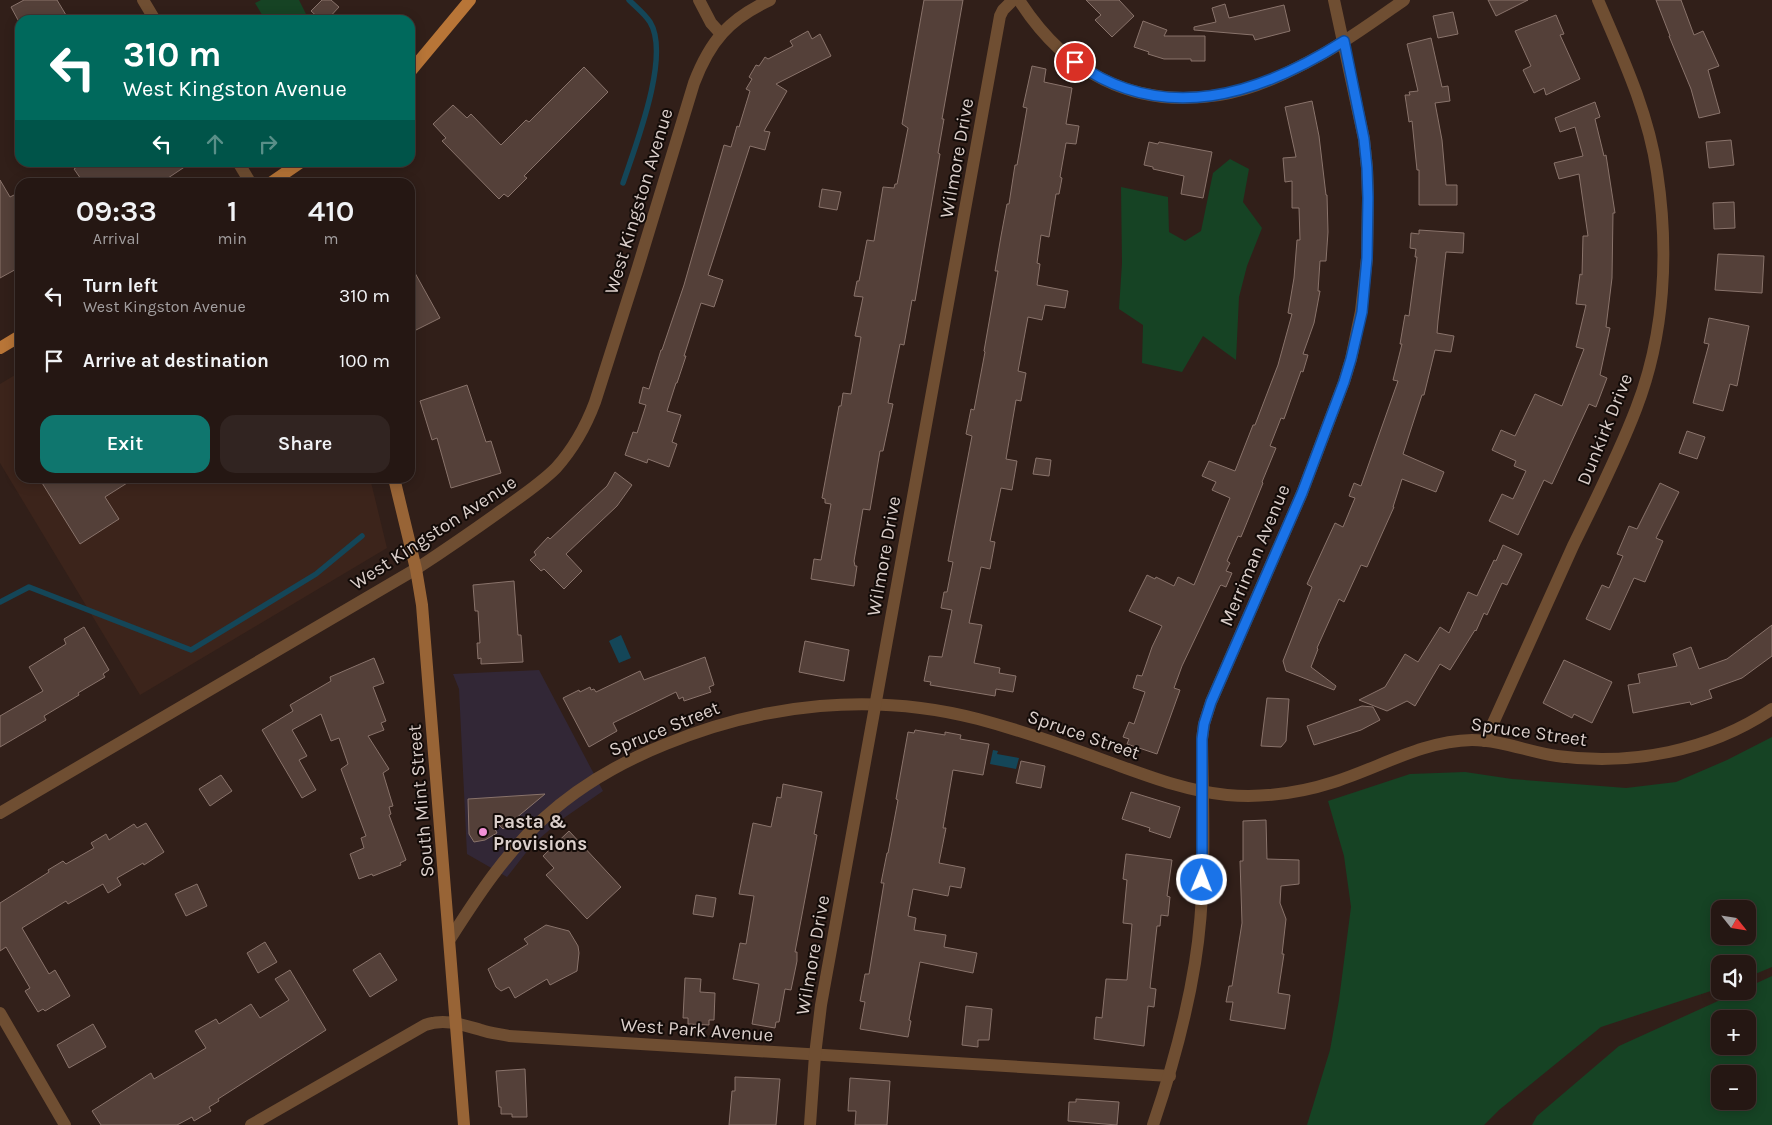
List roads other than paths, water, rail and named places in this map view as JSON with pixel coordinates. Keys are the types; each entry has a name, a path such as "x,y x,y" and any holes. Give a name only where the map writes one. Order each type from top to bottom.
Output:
{"main road":[{"path":"415,66 470,0"},
{"path":"278,178 294,167"},
{"path":"0,348 15,339"}],"street":[{"path":"143,0 152,15"},
{"path":"699,0 711,23 721,34"},
{"name":"West Kingston Avenue","path":"0,813 416,569 532,489 556,468 575,444 590,417 694,83 704,58 721,34 737,19 770,0"},
{"name":"Wilmore Drive","path":"810,1125 821,1004 875,704 1000,16 1013,0"},
{"path":"1019,0 1041,32 1065,55 1107,82 1123,89 1155,96 1187,98 1219,95 1251,87 1299,67 1344,41 1404,0"},
{"name":"Merriman Avenue","path":"1153,1125 1170,1076 1183,1026 1195,962 1202,891 1202,739 1204,724 1211,702 1302,493 1344,382 1362,312 1367,258 1367,168 1364,139 1334,0"},
{"name":"Dunkirk Drive","path":"1485,741 1636,409 1651,363 1660,316 1664,258 1663,215 1657,170 1645,119 1632,78 1598,0"},
{"path":"241,167 248,178"},
{"name":"South Mint Street","path":"395,483 416,569 422,604 464,1125"},
{"name":"Spruce Street","path":"450,939 487,882 511,851 544,818 581,789 638,755 692,733 727,722 789,709 847,704 875,704 946,712 1031,734 1168,783 1202,792 1246,796 1300,792 1335,782 1418,748 1446,742 1485,741 1558,756 1600,759 1643,757 1675,751 1714,739 1732,732 1772,710"},
{"path":"0,1013 65,1125"},
{"name":"West Park Avenue","path":"251,1125 433,1022 456,1023 509,1036 1170,1076"}],"water":[{"path":"621,635 631,658 619,663 609,641"},
{"path":"993,750 998,751 997,754 1019,758 1016,769 990,764"}],"waterway":[{"path":"623,183 649,102 656,56 655,37 650,22 629,0"},
{"path":"0,602 29,587 191,650 316,574 362,536"}],"place":[{"name":"Pasta & Provisions","path":"483,832"}]}
